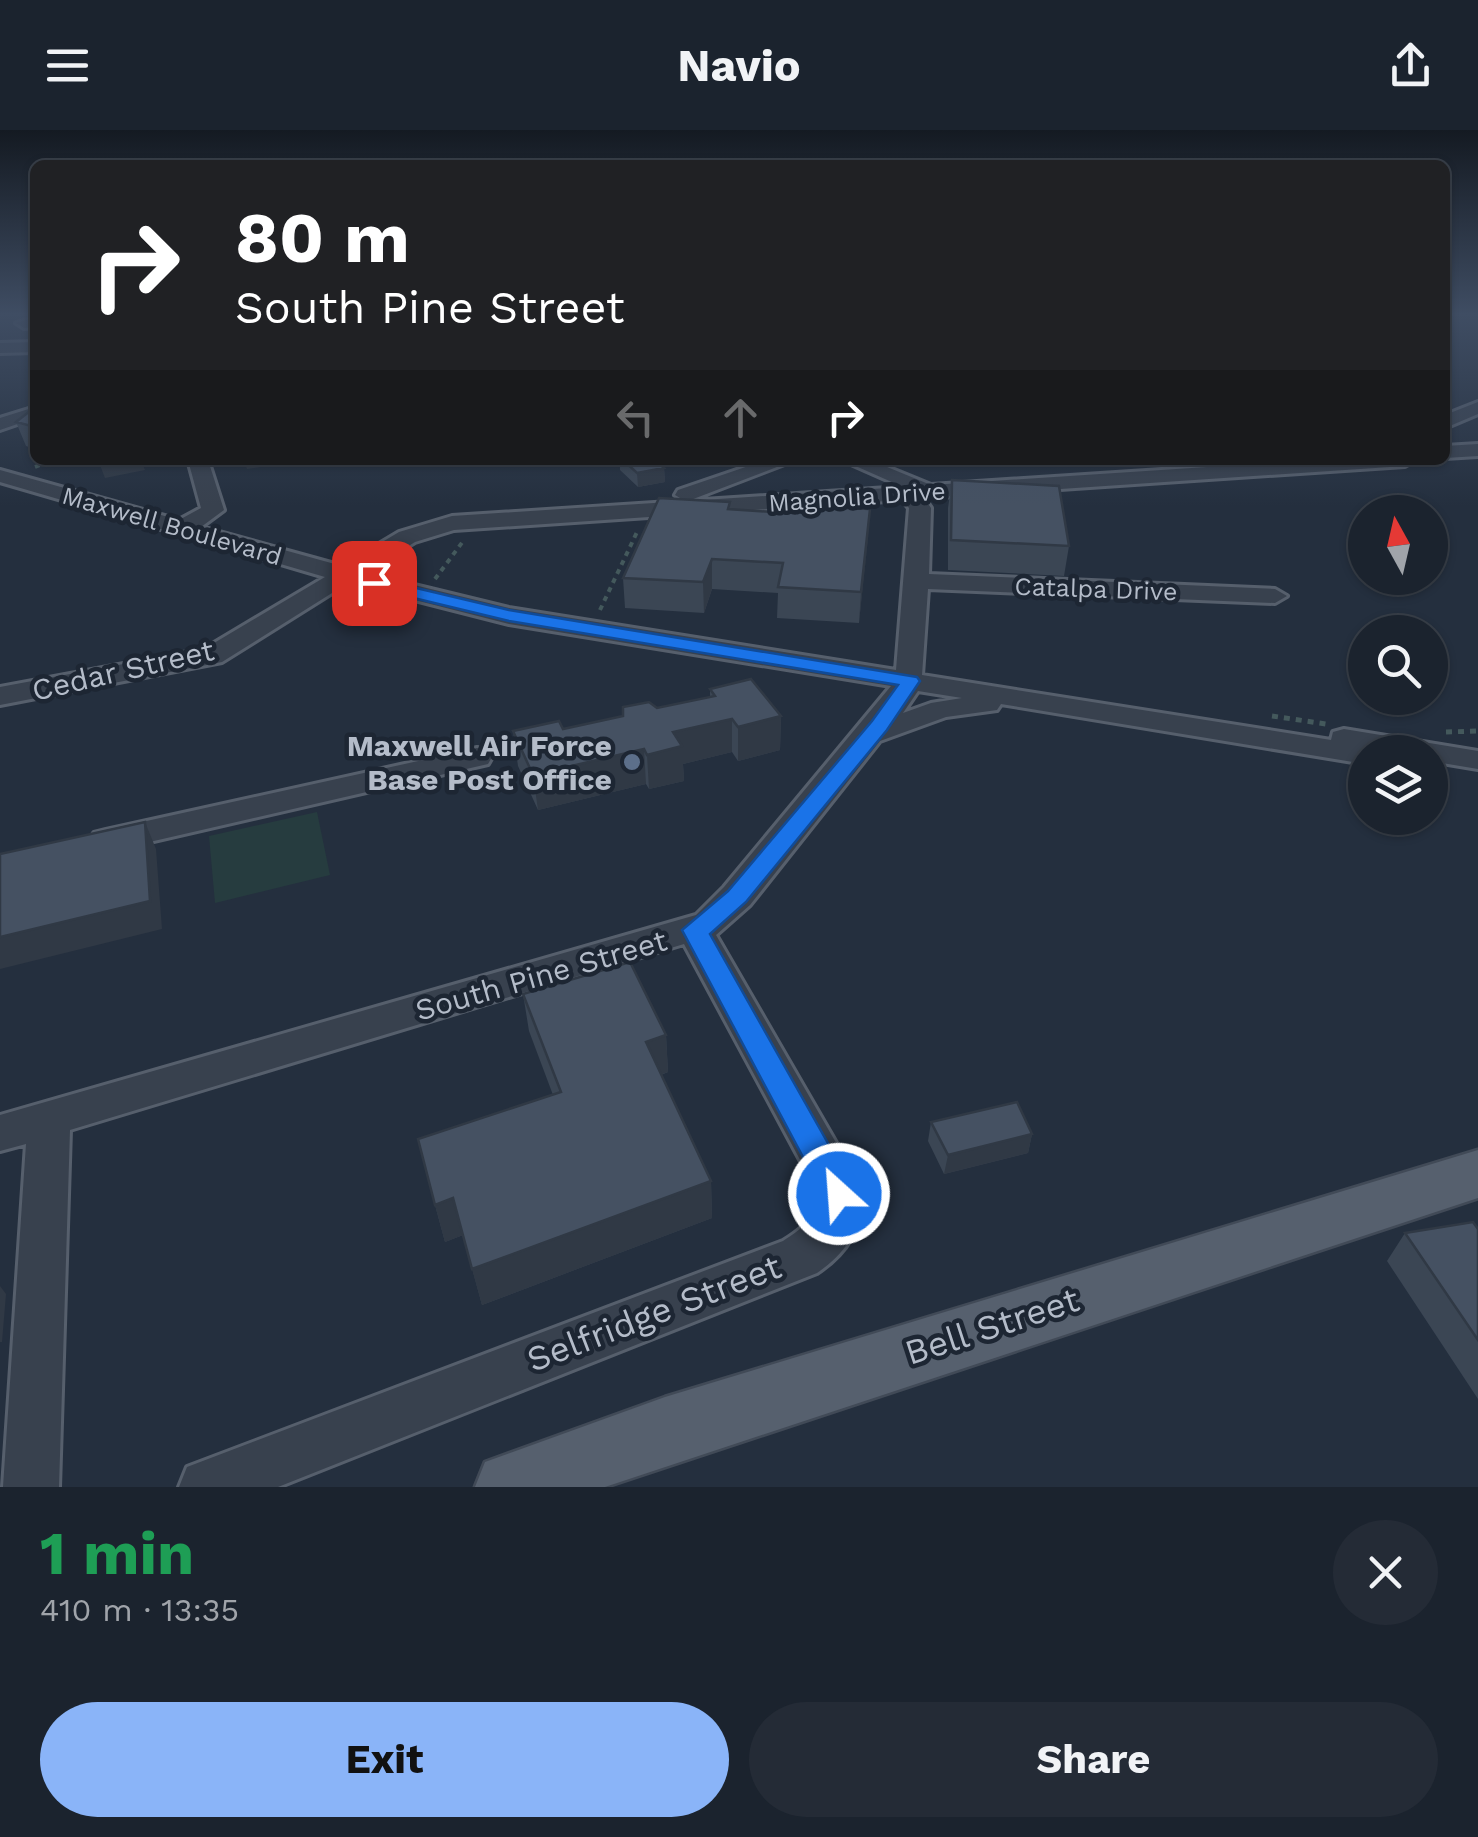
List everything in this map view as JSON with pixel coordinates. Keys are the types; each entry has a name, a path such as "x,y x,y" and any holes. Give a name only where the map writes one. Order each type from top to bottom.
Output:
{"main road":[{"name":"Bell Street","path":"510,1487 684,1425 1478,1174"}],"street":[{"path":"1450,420 1478,407"},
{"path":"1450,456 1478,454"},
{"path":"200,465 213,510 234,536 268,554"},
{"path":"614,513 708,489 772,465"},
{"path":"863,465 924,493"},
{"path":"1038,486 1079,465"},
{"path":"1118,465 1165,477"},
{"name":"Magnolia Drive","path":"376,556 408,536 452,523 1320,465"},
{"name":"Maxwell Boulevard","path":"0,476 429,600 1348,752"},
{"name":"South Pine Street","path":"0,1134 709,924 876,730 910,681 924,493"},
{"path":"182,529 213,510"},
{"name":"Cedar Street","path":"0,696 212,656 376,556"},
{"name":"Catalpa Drive","path":"918,581 1274,596"},
{"path":"822,667 866,692 876,730 941,709 1052,703"},
{"name":"Maxwell Boulevard","path":"1052,703 1356,740 1478,760"},
{"path":"76,848 477,757"},
{"path":"1448,767 1478,772"},
{"name":"Selfridge Street","path":"207,1487 800,1257 824,1243 839,1217 834,1179 695,930"},
{"path":"31,1487 49,1119"}],"path":[{"path":"597,618 643,518"},
{"path":"431,585 472,530"},
{"path":"1272,716 1330,725"},
{"path":"1442,732 1478,731"}],"green space":[{"path":"317,812 330,875 215,903 209,836"}],"building":[{"path":"30,411 30,426 16,422"},
{"path":"628,465 664,468 637,473"},
{"path":"952,480 1059,486 1069,546 951,540"},
{"path":"659,498 730,502 728,509 773,512 795,513 797,506 870,509 861,592 778,587 783,563 712,559 703,582 623,578"},
{"path":"751,679 781,716 738,727 732,719 673,732 682,746 647,755 644,749 533,775 513,731 559,721 563,729 623,716 623,707 649,702 657,708 715,696 710,689"},
{"path":"145,822 150,901 0,937 0,854"},
{"path":"630,962 666,1035 646,1042 711,1181 472,1269 453,1198 435,1205 418,1139 561,1092 523,994"},
{"path":"1017,1102 1032,1134 948,1155 931,1122"},
{"path":"1473,1222 1478,1229 1478,1340 1405,1233"}],"place":[{"name":"Maxwell Air Force Base Post Office","path":"632,762"}],"route":[{"path":"374,583 429,600 509,616 910,681 880,726 737,896 709,924 695,930 839,1194"}]}
